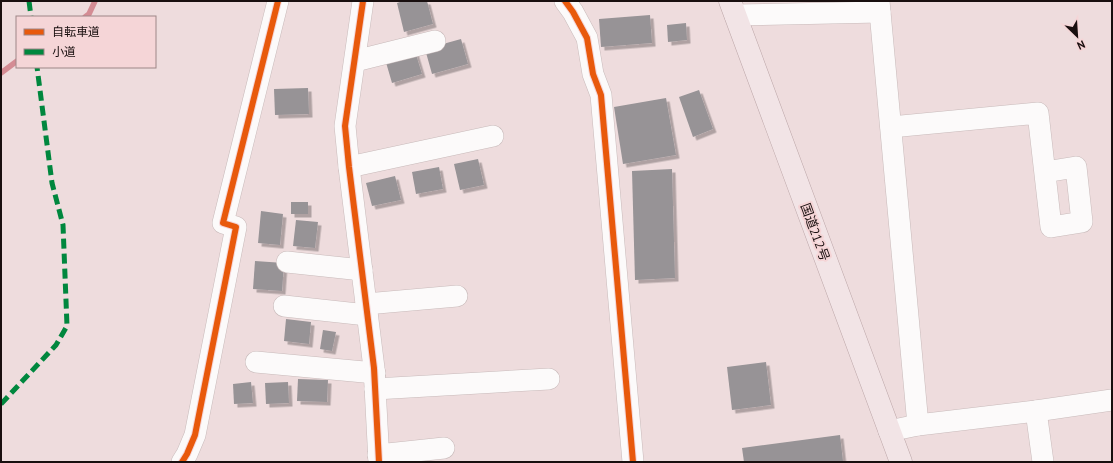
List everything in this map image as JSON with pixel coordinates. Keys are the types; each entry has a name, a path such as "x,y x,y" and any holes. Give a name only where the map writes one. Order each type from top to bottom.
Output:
{"highway":[{"name":"国道212号","path":"733,8 901,462"}],"street":[{"path":"182,462 195,435 236,227 223,223 278,1"},
{"path":"364,1 346,126 348,167 375,381 378,458 444,448"},
{"path":"565,1 574,12 588,38 593,74 601,96 633,462"},
{"path":"733,8 880,7 918,425"},
{"path":"355,61 435,41"},
{"path":"891,127 1038,113 1045,172"},
{"path":"348,167 493,136"},
{"path":"287,262 362,270"},
{"path":"284,306 367,309 457,296"},
{"path":"256,362 375,381 549,379"},
{"path":"889,431 918,425 1112,400"},
{"path":"1036,411 1044,462"}],"building":[{"path":"403,1 427,1 433,24 404,32 397,3"},
{"path":"650,15 652,43 601,47 599,19"},
{"path":"686,23 687,40 668,42 667,25"},
{"path":"461,39 468,64 432,74 425,49"},
{"path":"415,51 422,74 392,83 385,59"},
{"path":"308,88 309,114 275,115 274,89"},
{"path":"699,90 713,129 693,137 679,97"},
{"path":"666,98 676,155 623,164 614,107"},
{"path":"478,159 484,185 460,190 454,164"},
{"path":"439,167 443,189 416,194 412,172"},
{"path":"672,169 675,278 635,280 632,171"},
{"path":"395,176 401,200 372,206 366,183"},
{"path":"291,202 308,202 308,214 291,214"},
{"path":"261,211 283,214 280,245 258,243"},
{"path":"296,220 318,222 315,248 293,246"},
{"path":"255,261 284,263 282,291 253,289"},
{"path":"286,319 311,322 309,344 284,341"},
{"path":"323,330 336,332 332,351 320,349"},
{"path":"766,362 771,405 732,410 727,367"},
{"path":"298,379 328,380 327,402 297,401"},
{"path":"251,382 253,403 234,404 233,384"},
{"path":"288,382 289,403 266,404 265,383"},
{"path":"840,435 843,461 744,462 742,448"}],"waterway":[{"path":"86,16 89,14 95,1"},
{"path":"1,73 16,62"}],"marked path":[{"path":"29,1 31,16"},
{"path":"1,404 56,345 67,326 63,225 52,183 37,68"}],"cycle path":[{"path":"182,462 195,435 236,227 223,223 278,1"},
{"path":"363,1 345,126 374,368 379,462"},
{"path":"565,1 573,12 587,38 593,74 601,95 633,462"}]}
